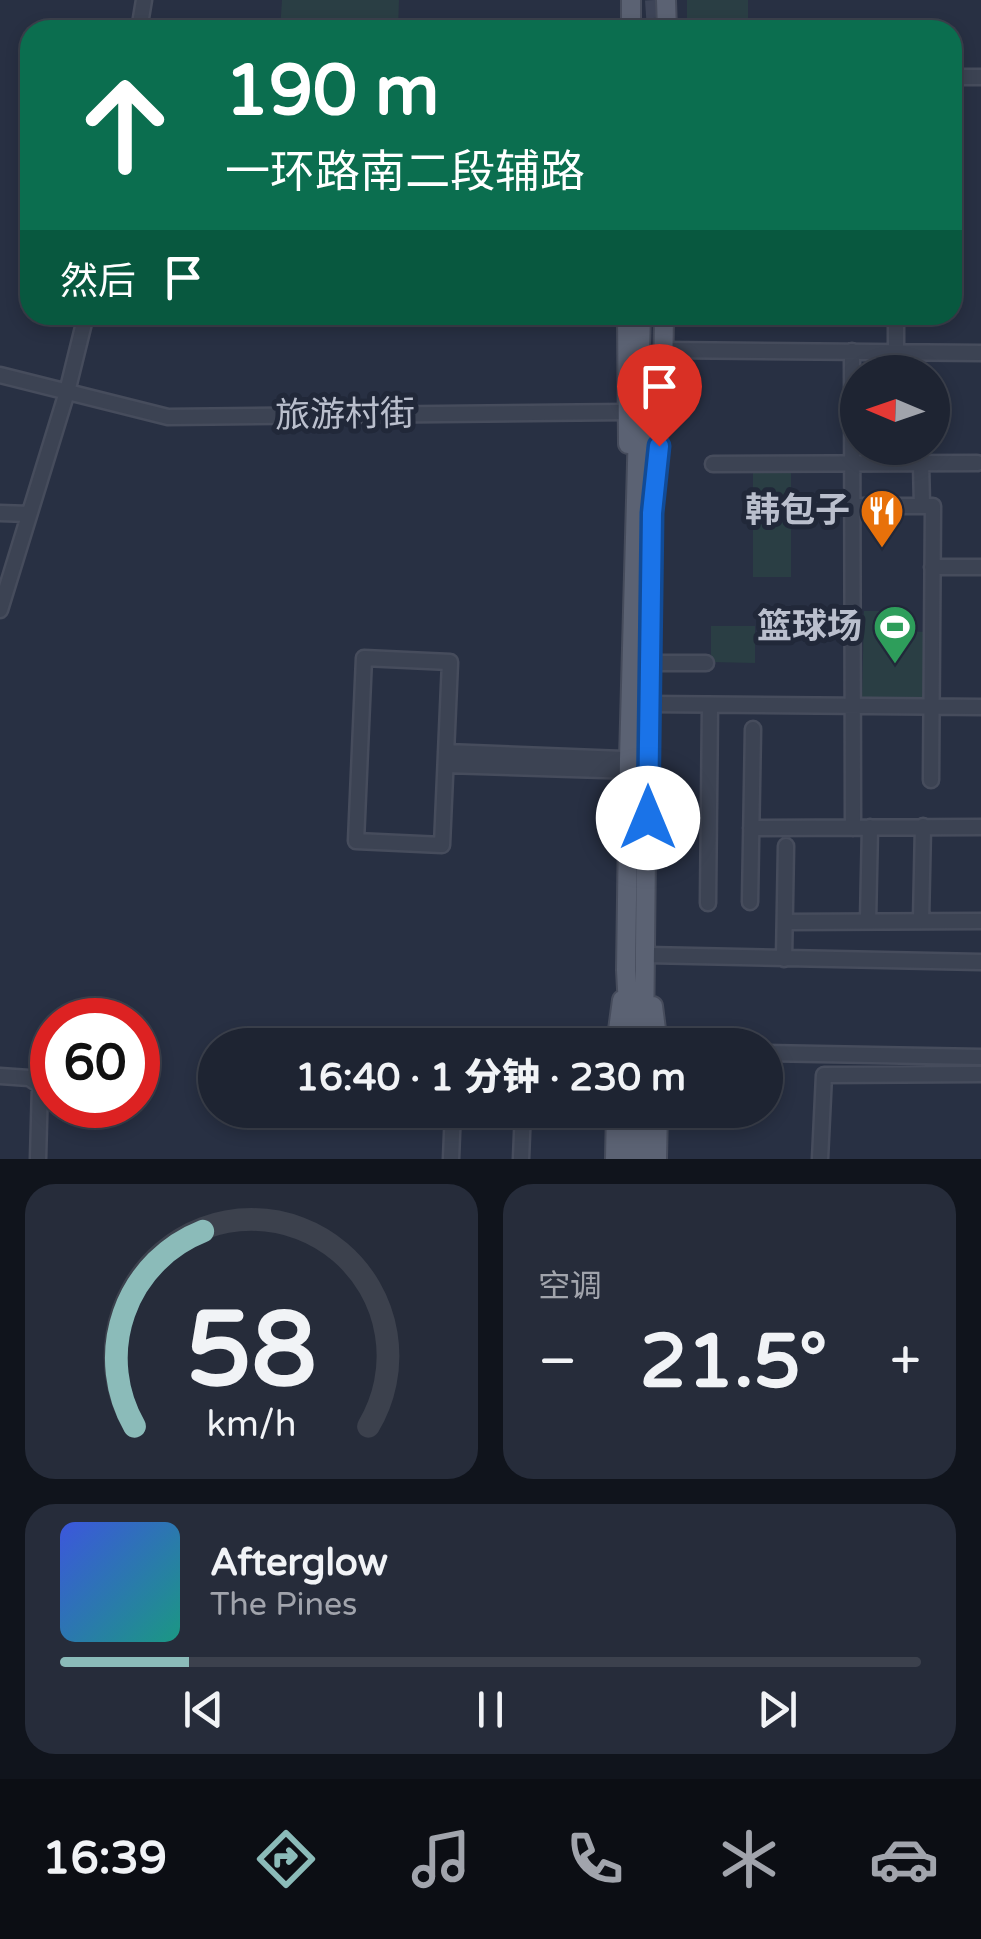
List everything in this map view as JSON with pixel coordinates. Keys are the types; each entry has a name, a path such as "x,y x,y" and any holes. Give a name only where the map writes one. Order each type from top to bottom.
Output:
{"main road":[{"path":"626,325 625,412 634,520"},
{"path":"641,325 634,520 647,963 645,1028"},
{"path":"618,1028 626,970 639,765 649,704 651,325"},
{"path":"652,513 663,412 664,325"},
{"path":"647,963 656,1028"},
{"path":"626,970 629,1028"},
{"path":"615,1159 616,1128"},
{"path":"628,1159 629,1128"},
{"path":"642,1159 643,1128"},
{"path":"657,1159 658,1128"}],"street":[{"path":"0,610 84,325"},
{"path":"896,325 896,352"},
{"path":"663,350 981,353"},
{"name":"旅游村街","path":"0,376 168,417 625,412"},
{"path":"713,464 840,462"},
{"path":"950,464 977,464"},
{"path":"853,465 853,828"},
{"path":"921,465 922,506"},
{"path":"853,506 933,506 932,780"},
{"path":"0,514 30,514"},
{"path":"932,567 981,568"},
{"path":"364,658 450,662 446,758 442,845 356,841 364,658"},
{"path":"650,663 706,663"},
{"path":"649,704 981,707"},
{"path":"708,904 710,705"},
{"path":"750,902 753,729"},
{"path":"446,758 639,765"},
{"path":"921,921 923,826"},
{"path":"751,828 981,826"},
{"path":"868,922 870,827"},
{"path":"784,959 786,846"},
{"path":"785,922 981,920"},
{"path":"647,963 784,959 981,962"},
{"path":"783,1053 981,1057"},
{"path":"820,1159 824,1076 981,1074"},
{"path":"0,1076 29,1078 40,1085 38,1159"},
{"path":"451,1159 452,1128"},
{"path":"520,1159 522,1128"}],"shaded area":[{"path":"282,0 399,0 398,20 281,20"},
{"path":"687,0 748,0 748,20 687,20"},
{"path":"753,470 791,470 791,577 753,577"},
{"name":"篮球场","path":"864,611 902,611 902,631 927,632 926,698 862,698"},
{"path":"711,626 755,626 755,663 711,662"}],"tunnel":[{"path":"654,0 655,20"}],"place":[{"name":"韩包子","path":"882,549"},
{"name":"篮球场","path":"895,665"}],"route":[{"path":"648,818 652,513 659,446"}]}
